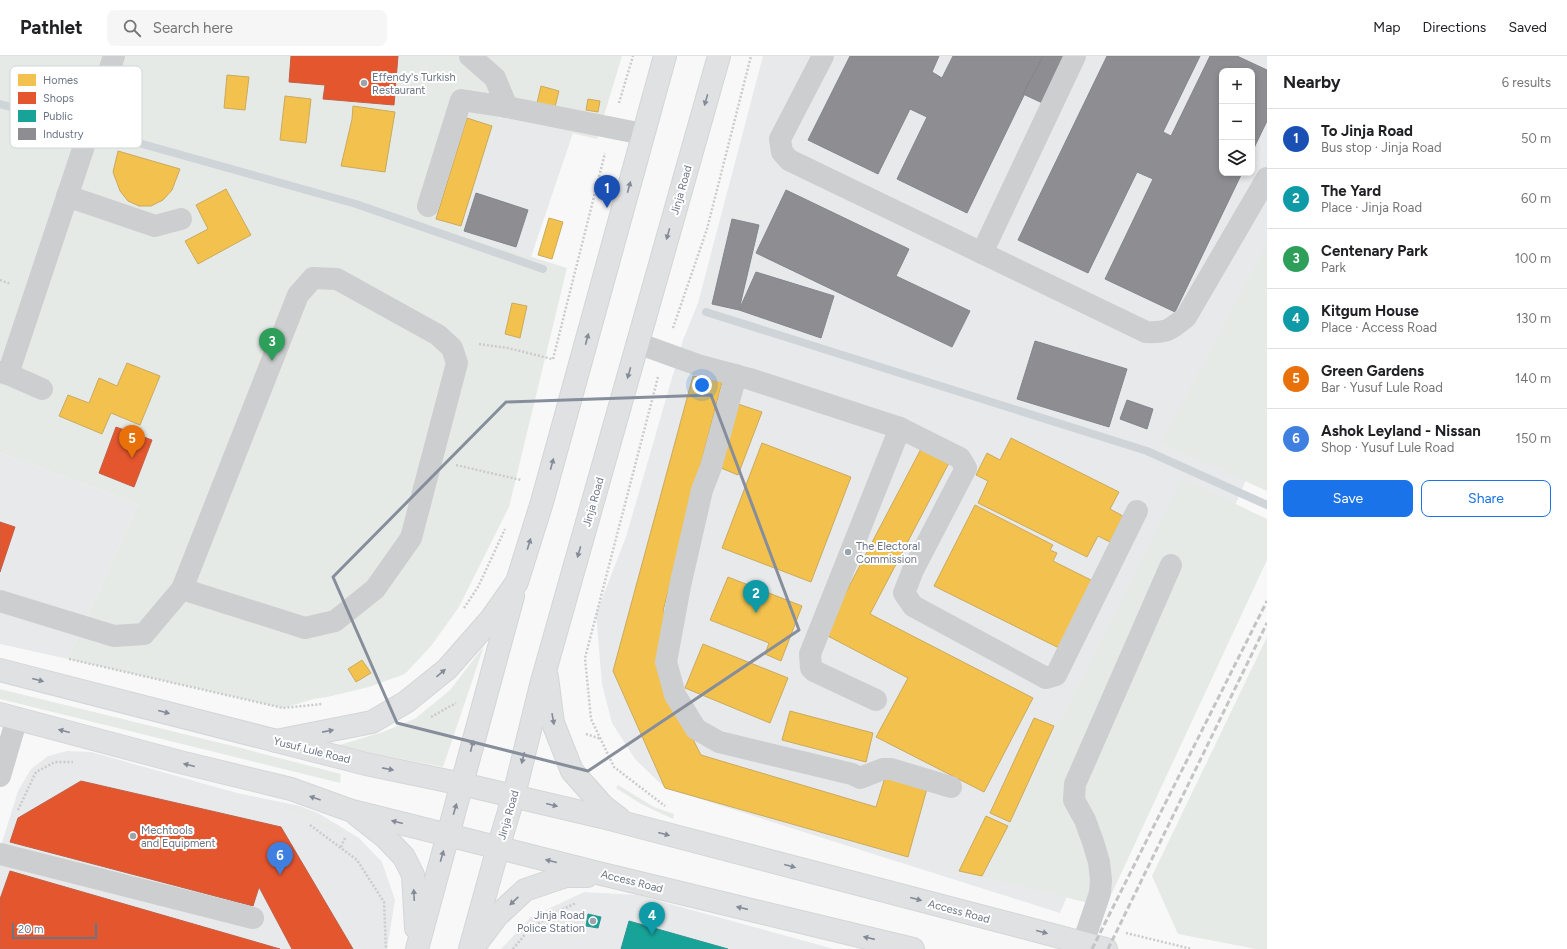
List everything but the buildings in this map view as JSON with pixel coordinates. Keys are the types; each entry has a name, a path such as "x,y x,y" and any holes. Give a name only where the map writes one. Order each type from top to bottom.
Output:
{"main road":[{"path":"417,948 517,582 542,502 665,56"},
{"name":"Jinja Road","path":"471,949 514,795 546,666 719,56"},
{"path":"276,741 372,722 406,702 447,669 491,618 517,582"},
{"path":"546,666 553,723 572,772 603,806 626,824"},
{"name":"Yusuf Lule Road","path":"0,670 366,764 514,795 626,824"},
{"path":"8,716 180,762 291,789 352,811 385,837 404,857 413,875 417,948"},
{"name":"Access Road","path":"352,811 602,874 908,948"},
{"name":"Access Road","path":"626,824 1086,934 1106,949"},
{"path":"471,949 497,916 525,890 566,876 602,874"}],"street":[{"path":"111,66 114,56"},
{"path":"470,56 495,78 507,107"},
{"path":"822,56 780,139 782,152 789,160 1146,332 1162,333 1175,326 1186,317 1267,178"},
{"path":"982,253 1075,56"},
{"path":"428,206 461,100 507,107 643,134"},
{"path":"42,389 4,373 83,148"},
{"path":"67,196 155,226 180,219"},
{"path":"0,601 114,636 144,634 182,589 298,295 313,278 337,279 438,335 452,348 457,363 411,538 374,589 335,621 305,628 182,589"},
{"path":"638,343 698,365 736,375 900,428 960,458 966,468 913,570 904,593 913,606 1046,678 1056,675 1137,511"},
{"path":"736,375 711,467 702,490 680,586 666,662 674,695 696,729 719,742 844,772 860,778 883,769 891,769 951,787"},
{"path":"876,700 811,668 810,654 900,428"},
{"path":"1086,934 1100,893 1101,880 1099,862 1093,842 1085,820 1074,800 1075,784 1171,565"},
{"path":"0,776 8,716"},
{"path":"0,854 253,918"}],"path":[{"path":"665,806 614,767 591,719 585,658 664,353 707,228 751,56"},
{"path":"448,345 473,343 508,348 552,359"},
{"path":"432,460 523,481"},
{"path":"586,734 601,739"},
{"path":"18,810 36,772 55,762 78,762"},
{"path":"304,820 341,846 357,860 384,902 386,949"},
{"path":"341,846 346,836"},
{"path":"513,949 527,932 550,915 580,902"},
{"path":"1086,934 1192,949"}],"highlighted area":[{"path":"711,395 799,630 588,771 397,723 333,577 506,402"}],"shaded area":[{"path":"0,56 622,56 597,139 499,116 459,234 567,268 509,507 459,607 431,646 405,674 369,687 314,699 283,708 68,659 138,504 0,453"},
{"path":"763,56 1267,56 1267,431 1060,913 665,788 635,759 612,723 602,684 596,614 626,537 683,340 698,303"},
{"path":"499,116 573,133 531,257 459,234"},
{"path":"1267,244 1267,491 1161,443"},
{"path":"0,453 138,504 68,659 0,644"},
{"path":"1183,479 1267,519 1267,560 1112,893 1096,905 982,876 1164,514"},
{"path":"1267,637 1267,949 1256,949 1178,934 1152,876"},
{"path":"484,646 443,767 336,746 383,732 416,718 450,690"},
{"path":"0,689 341,774 340,783 0,699"},
{"path":"67,751 91,752 237,793 300,806 318,813 359,838 382,862 395,900 387,949 0,949 0,849 18,791 31,769 48,756"},
{"path":"618,785 654,807 674,814 673,819 641,804 616,788"},
{"path":"284,805 313,816 340,831 338,833 301,813 283,809"},
{"path":"584,892 637,895 834,949 501,949 531,917"}],"waterway":[{"path":"0,104 10,107"},
{"path":"142,144 356,204 543,269"},
{"path":"706,312 1147,451 1267,505"}],"railway":[{"path":"1092,949 1267,601"},
{"path":"1108,949 1267,623"}],"place":[{"name":"Effendy's Turkish Restaurant","path":"364,83"},
{"name":"To Jinja Road","path":"607,208"},
{"name":"Centenary Park","path":"272,361"},
{"name":"Green Gardens","path":"132,458"},
{"name":"The Electoral Commission","path":"848,552"},
{"name":"The Yard","path":"756,613"},
{"name":"Mechtools and Equipment","path":"133,836"},
{"name":"Ashok Leyland - Nissan","path":"280,875"},
{"name":"Jinja Road Police Station","path":"593,921"},
{"name":"Kitgum House","path":"652,935"}]}
